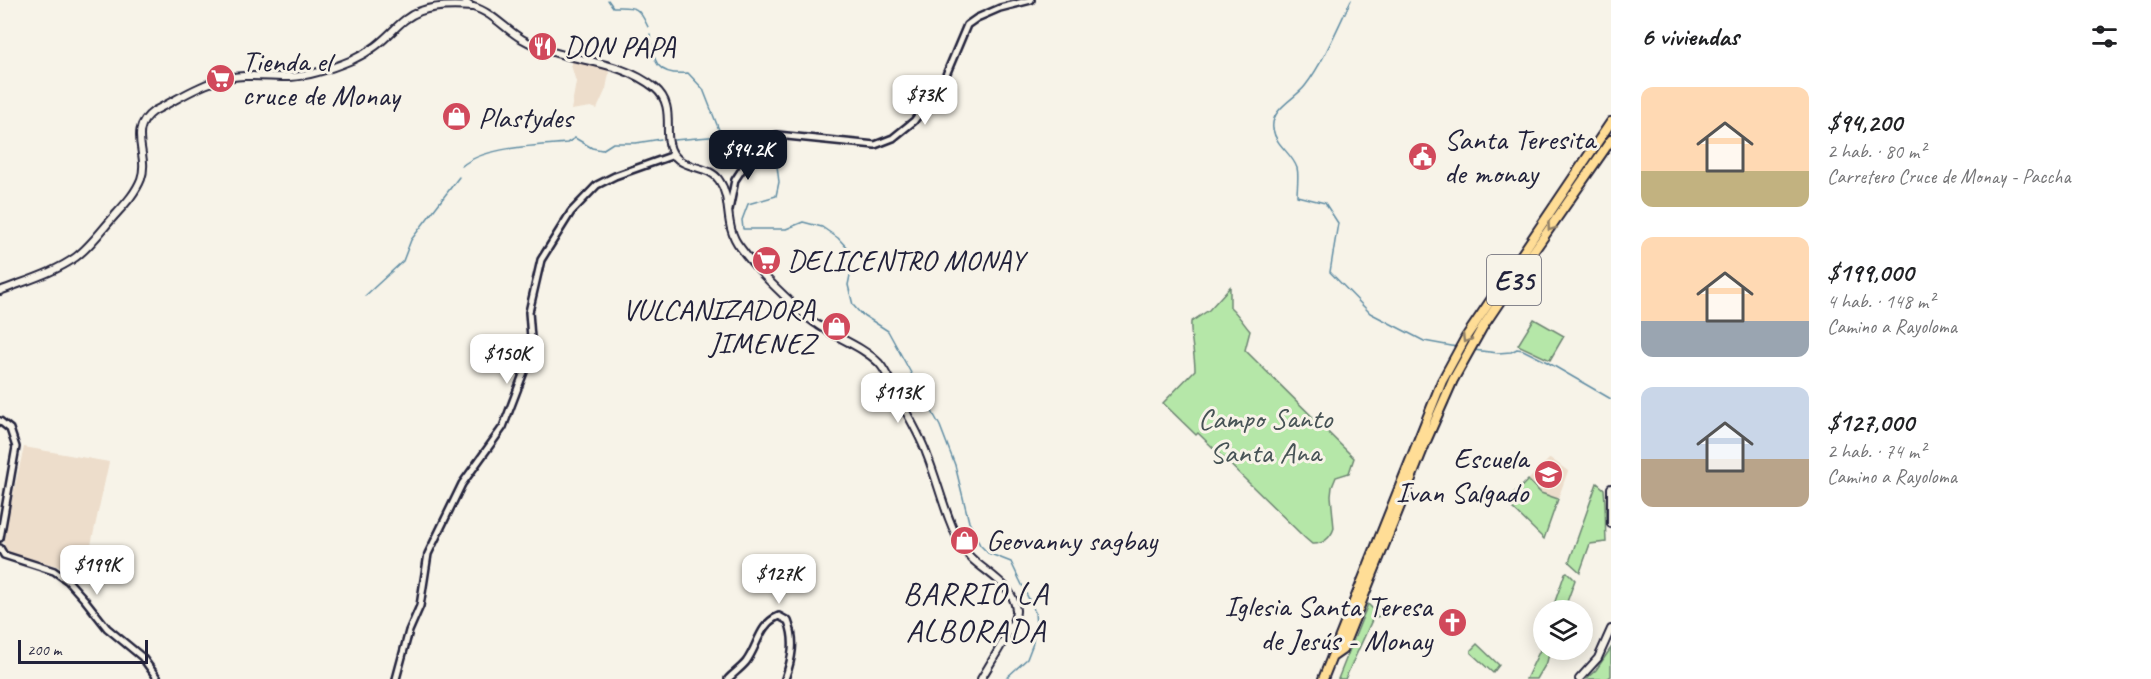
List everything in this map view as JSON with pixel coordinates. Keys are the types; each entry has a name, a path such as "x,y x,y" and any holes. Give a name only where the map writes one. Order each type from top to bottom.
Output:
{"highway":[{"name":"E35","path":"1323,679 1429,411 1448,370 1466,337 1611,122"},
{"name":"E35","path":"1331,658 1342,650 1453,380 1494,311 1611,140"}],"main road":[{"path":"420,3 439,2 483,11 521,39 543,49 627,71 662,94 666,104 674,154 681,160 710,172 718,178 723,188 728,211 729,229 757,269 812,321 880,364 922,442 963,548 996,578 1014,600 1016,616 1012,626 981,679"},
{"path":"0,291 59,267 77,257 115,215 140,182 143,165 140,128 145,119 154,111 218,80 244,76 294,77 345,63 371,49 409,8"},
{"path":"1611,488 1611,524"},
{"path":"1579,679 1598,658 1611,629"}],"street":[{"path":"463,0 472,7"},
{"path":"728,211 735,180 762,139 777,135 875,145 893,138 914,121 943,82 967,25 1000,8 1031,0"},
{"path":"396,679 409,631 420,606 428,554 462,484 503,427 532,351 529,312 541,260 571,212 597,185 674,154"},
{"path":"0,421 10,429 16,447 0,538"},
{"path":"0,548 4,555 54,571 68,581 107,628 142,657 158,679"},
{"path":"728,679 746,661 764,626 779,616 788,621 792,635 791,662 784,679"}],"shaded area":[{"path":"572,62 607,67 609,73 606,89 597,109 591,107 571,110 576,82"},
{"path":"24,447 109,462 89,554 85,564 80,567 68,569 6,550 3,538"},
{"name":"Escuela Ivan Salgado","path":"1550,458 1568,471 1558,499 1541,493 1528,480"}],"green space":[{"name":"Campo Santo Santa Ana","path":"1230,287 1230,307 1250,331 1245,350 1354,458 1349,473 1336,477 1332,487 1334,528 1323,542 1312,544 1305,538 1198,433 1196,435 1163,403 1195,370 1191,322 1209,310"},
{"path":"1534,319 1564,336 1550,360 1518,345"},
{"path":"1528,480 1541,493 1558,499 1544,539 1506,502"},
{"path":"1597,483 1604,489 1606,542 1590,544 1580,572 1569,562"},
{"path":"1567,572 1575,580 1568,600 1556,600"},
{"path":"1368,604 1380,616 1373,618 1345,679 1338,679"},
{"path":"1477,644 1499,665 1493,673 1471,653"},
{"path":"1611,648 1611,676 1607,679 1586,679 1596,670"},
{"path":"1535,660 1548,660 1537,679 1526,679"}],"waterway":[{"path":"608,0 613,7 626,7 638,11 648,27"},
{"path":"1351,0 1312,76 1301,91 1279,110 1273,122 1273,129 1297,168 1297,196 1325,203 1338,223 1330,272 1370,313 1424,341 1457,347"},
{"path":"650,34 658,65 669,72 688,73 703,89 721,135"},
{"path":"674,140 721,136 725,137 732,149 736,149 749,140 757,141"},
{"path":"462,166 484,154 527,146 567,143 575,138 592,148 602,150 613,143 636,143 661,139"},
{"path":"761,143 775,151 779,182 776,196 748,204 742,220 743,229 786,229 803,222 822,227 838,238 849,250 853,261 848,285 853,305 860,313 888,331 940,426 955,465 969,522 980,545 988,553 1011,562 1035,612 1036,626 1027,659 1005,679"},
{"path":"365,296 403,261 411,240 459,177"},
{"path":"1473,350 1498,353 1523,350 1611,399"}],"place":[{"name":"DON PAPA","path":"543,46"},
{"name":"Tienda el cruce de Monay","path":"221,78"},
{"name":"Plastydes","path":"457,117"},
{"name":"Santa Teresita de monay","path":"1423,156"},
{"name":"DELICENTRO MONAY","path":"766,260"},
{"name":"VULCANIZADORA JIMENEZ","path":"836,326"},
{"name":"Escuela Ivan Salgado","path":"1549,475"},
{"name":"Geovanny sagbay","path":"965,540"},
{"name":"Iglesia Santa Teresa de Jesús - Monay","path":"1453,623"}],"district":[{"name":"BARRIO LA ALBORADA","path":"976,612"}]}
